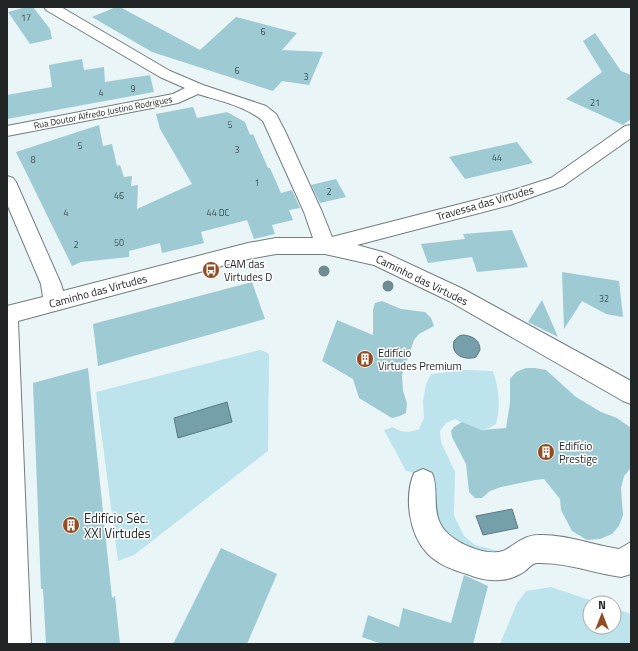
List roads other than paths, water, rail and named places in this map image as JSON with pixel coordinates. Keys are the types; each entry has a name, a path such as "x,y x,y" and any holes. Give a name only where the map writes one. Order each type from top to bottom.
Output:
{"street":[{"path":"51,7 165,74 197,88 260,110 270,118 313,212 325,246"},
{"name":"Rua Doutor Alfredo Justino Rodrigues","path":"7,131 178,98 197,88"},
{"name":"Travessa das Virtudes","path":"325,246 510,198 558,182 631,130"},
{"path":"7,182 51,284 55,303"},
{"name":"Caminho das Virtudes","path":"7,315 248,251 276,246 325,246 379,258 456,295 631,393"},
{"path":"7,315 16,644"},
{"path":"423,482 422,513 431,535 438,545 445,551 470,561 489,566 505,566 514,562 529,550 537,549 561,551 621,563 626,562 631,556"}],"place":[{"name":"CAM das Virtudes D","path":"211,270"},
{"name":"Edifício Virtudes Premium","path":"365,359"},
{"name":"Edifício Prestige","path":"546,452"},
{"name":"Edifício Séc. XXI Virtudes","path":"71,525"}]}
